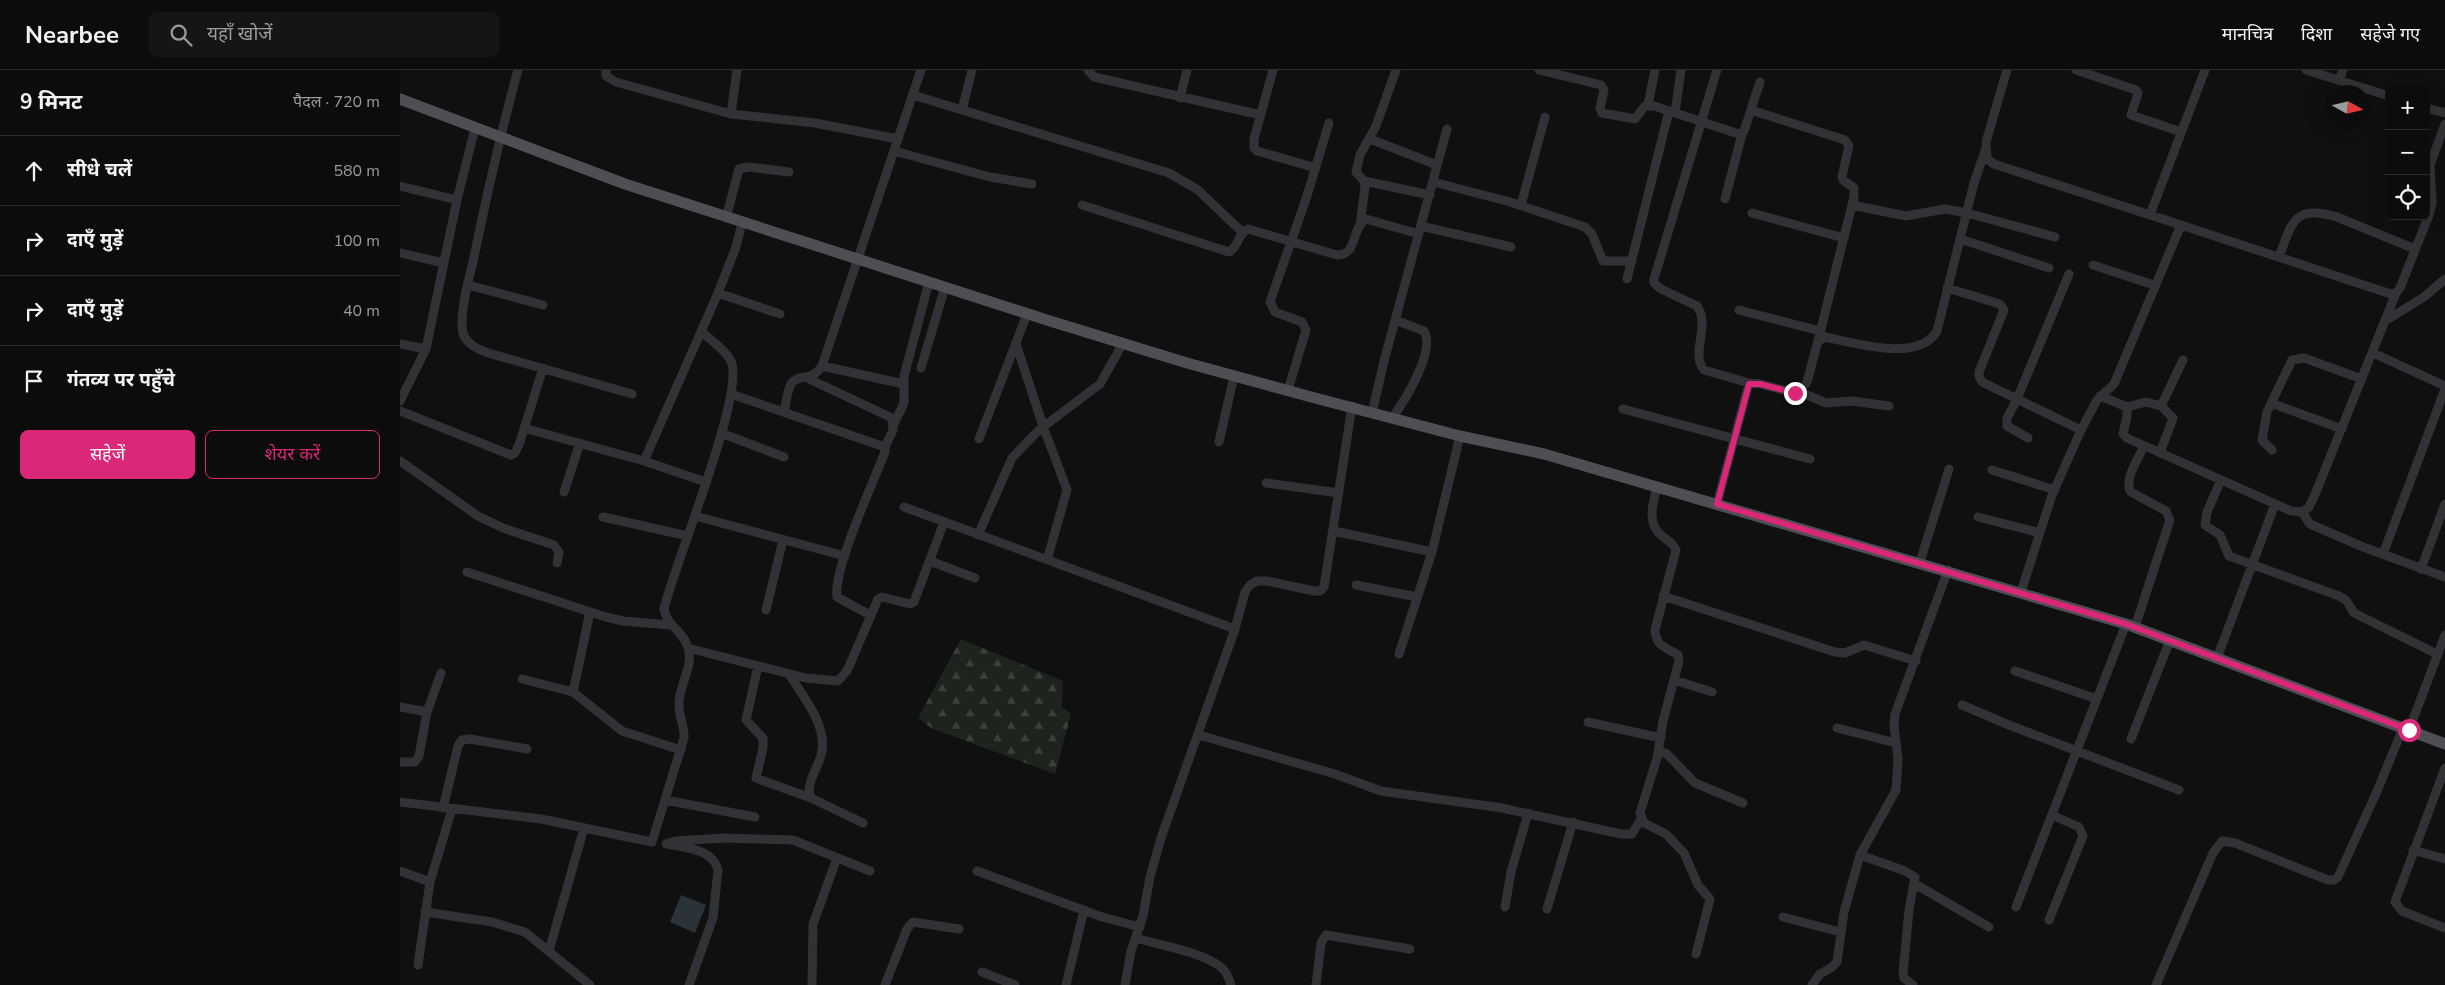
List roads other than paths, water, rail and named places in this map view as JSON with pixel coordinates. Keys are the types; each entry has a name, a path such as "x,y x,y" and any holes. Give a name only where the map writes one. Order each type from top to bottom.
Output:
{"main road":[{"path":"400,99 625,184 742,224 859,259 1027,314 1234,376 1460,436 1544,454 1948,570 2130,625 2445,744"}],"street":[{"path":"518,70 499,137 468,285 462,324 464,335 469,343 488,353 632,394"},
{"path":"606,70 608,78 616,82 731,114 815,123 898,139"},
{"path":"731,114 737,70"},
{"path":"784,412 790,385 795,380 813,376 822,366 921,70"},
{"path":"962,110 972,70"},
{"path":"1088,70 1094,77 1261,115"},
{"path":"1180,98 1187,70"},
{"path":"1273,70 1254,139 1254,148 1257,152 1316,168"},
{"path":"1359,226 1365,187 1364,181 1355,168 1384,108 1396,70"},
{"path":"1539,70 1601,85 1604,90 1600,108 1602,113 1635,119 1648,105 1655,70"},
{"path":"1627,279 1672,112 1681,70"},
{"path":"1717,70 1700,122 1654,283 1661,289 1697,306 1700,310 1702,323 1700,361 1704,370 1749,384 1760,384 1795,393 1800,392 1826,403 1852,400 1889,406"},
{"path":"1739,310 1824,338 1896,349 1926,343 1933,339 1937,331 1967,213 2008,70"},
{"path":"2076,70 2136,90 2138,93 2130,115 2181,132"},
{"path":"2150,215 2205,70"},
{"path":"2306,70 2385,95"},
{"path":"2339,80 2343,70"},
{"path":"1725,199 1742,134 1760,82"},
{"path":"913,95 1169,173 1198,190 1242,232"},
{"path":"1648,105 1734,134 1742,134"},
{"path":"2430,109 2445,113"},
{"path":"1751,110 1848,142 1849,150 1842,176 1854,188 1852,205 1807,382 1800,392"},
{"path":"1521,205 1544,117"},
{"path":"1288,390 1306,330 1302,322 1275,312 1270,302 1316,168 1329,123"},
{"path":"2127,407 2123,434 2144,446 2297,513 2309,507 2342,430 2396,293 2400,288 2432,203 2430,165 2445,124"},
{"path":"400,401 426,349 457,200 475,128"},
{"path":"1372,413 1395,320 1447,129"},
{"path":"1370,139 1437,165"},
{"path":"1985,151 1987,159 1994,164 2391,294 2396,293"},
{"path":"894,152 990,178 1032,184"},
{"path":"726,218 739,169 749,167 789,172"},
{"path":"1364,181 1430,195"},
{"path":"1433,182 1521,205 1585,227 1592,234 1603,261 1609,263 1632,261"},
{"path":"400,186 457,200"},
{"path":"1082,205 1226,252 1233,251 1244,230 1253,229 1291,242 1344,255 1349,252 1362,221 1371,219 1511,248"},
{"path":"1852,205 1906,216 1935,209 1967,213 2056,237"},
{"path":"1752,213 1844,238"},
{"path":"2279,257 2296,217 2307,214 2328,214 2415,249"},
{"path":"644,461 718,293 736,247 742,224"},
{"path":"2021,592 2055,490 2081,430 2100,396 2114,384 2181,225"},
{"path":"1960,239 2049,268"},
{"path":"400,252 444,263"},
{"path":"2093,265 2154,286"},
{"path":"2028,438 2006,424 2069,274"},
{"path":"2385,321 2424,297 2445,279"},
{"path":"870,615 837,597 836,586 845,556 885,452 884,447 904,403 904,384 910,349 929,282"},
{"path":"468,285 542,306"},
{"path":"921,368 945,287"},
{"path":"1947,288 2002,306 2003,317 1978,376 1986,385 2081,430"},
{"path":"718,293 780,314"},
{"path":"979,439 1027,314"},
{"path":"1392,418 1403,403 1419,371 1426,338 1424,331 1395,320"},
{"path":"652,842 681,750 685,729 679,704 688,672 688,648 685,639 670,624 664,609 706,482 731,394 733,370 731,361 701,331"},
{"path":"978,534 1012,458 1043,426 1100,384 1123,343"},
{"path":"400,344 426,349"},
{"path":"1016,344 1043,426 1067,490 1047,560"},
{"path":"2372,352 2445,387 2383,554"},
{"path":"2272,450 2265,444 2262,436 2271,403 2295,358 2304,358 2362,379"},
{"path":"2161,406 2183,360"},
{"path":"822,366 904,384"},
{"path":"400,411 506,454 515,453 543,368"},
{"path":"1219,442 1234,376"},
{"path":"805,377 887,415 892,418 894,424"},
{"path":"1717,504 1749,384"},
{"path":"731,394 884,447"},
{"path":"2100,396 2127,407 2146,402 2161,406 2173,418 2160,453"},
{"path":"2271,403 2342,430"},
{"path":"1125,985 1140,927 1148,883 1161,838 1199,736 1235,629 1245,592 1250,585 1258,581 1314,591 1320,591 1324,587 1352,406"},
{"path":"1623,409 1733,440 1810,459"},
{"path":"524,428 644,461 706,482"},
{"path":"721,433 784,457"},
{"path":"1400,654 1432,552 1460,436"},
{"path":"564,492 580,443"},
{"path":"2016,907 2097,699 2130,625 2170,520 2166,511 2129,489 2129,479 2144,446"},
{"path":"400,461 478,516 503,528 554,545 559,552 557,563"},
{"path":"1920,562 1949,469"},
{"path":"1992,470 2055,490"},
{"path":"2221,480 2207,512 2205,526 2220,535 2229,556 2339,596 2346,600 2354,613 2437,654"},
{"path":"1266,483 1340,493"},
{"path":"1657,487 1651,510 1652,518 1658,532 1672,543 1676,550 1663,596 1655,637 1659,645 1678,655 1679,661 1659,751 1640,813 1644,823 1666,834 1684,853 1698,885 1710,899 1696,954"},
{"path":"2217,658 2275,504"},
{"path":"2421,569 2445,504"},
{"path":"904,507 1235,629"},
{"path":"2302,512 2310,524 2445,577"},
{"path":"604,516 688,536"},
{"path":"695,516 845,556"},
{"path":"1978,517 2040,533"},
{"path":"688,648 789,674 838,681 847,671 878,599 882,597 910,604 914,602 944,522"},
{"path":"1334,531 1432,552"},
{"path":"766,610 783,540"},
{"path":"930,561 976,578"},
{"path":"1812,985 1820,974 1832,968 1837,962 1840,932 1860,855 1896,790 1898,759 1894,725 1895,714 1948,570"},
{"path":"467,572 623,621 670,624"},
{"path":"1356,585 1417,598"},
{"path":"1663,596 1835,652 1845,653 1864,646 1916,661"},
{"path":"573,692 590,612"},
{"path":"2156,985 2213,853 2222,841 2236,843 2328,880 2334,880 2338,877 2406,729 2445,635"},
{"path":"2132,739 2170,640"},
{"path":"758,666 746,720 763,738 763,748 756,778 811,798 863,823"},
{"path":"2016,671 2097,699"},
{"path":"400,762 412,763 418,760 427,712 441,673"},
{"path":"789,674 815,716 821,732 822,750 809,790 811,798"},
{"path":"522,679 573,692 622,731 681,750"},
{"path":"1674,680 1712,692"},
{"path":"1962,705 2179,790"},
{"path":"400,707 427,712"},
{"path":"1588,722 1661,738"},
{"path":"1837,728 1896,743"},
{"path":"1199,736 1335,774 1381,792 1528,813 1629,835 1641,819"},
{"path":"418,965 430,882 447,808 458,746 462,740 470,739 527,748"},
{"path":"1659,751 1667,754 1695,783 1743,803"},
{"path":"2445,768 2395,902 2402,911 2445,928"},
{"path":"666,800 755,817"},
{"path":"400,802 541,819 706,854 716,864 718,870 713,918 689,985"},
{"path":"1505,907 1511,872 1528,813"},
{"path":"2049,920 2083,836 2080,827 2052,815"},
{"path":"1547,909 1573,822"},
{"path":"550,951 584,828"},
{"path":"666,844 675,841 724,838 792,840 870,871"},
{"path":"2414,850 2445,859"},
{"path":"1860,855 1913,874 1916,877 1909,910 1903,973 1904,978 1913,985"},
{"path":"812,985 813,924 837,858"},
{"path":"400,871 430,882"},
{"path":"977,871 1084,910 1140,927"},
{"path":"1915,884 1989,927"},
{"path":"1066,985 1084,910"},
{"path":"425,912 492,922 525,932 590,985"},
{"path":"1783,917 1840,932"},
{"path":"885,985 907,930 913,922 959,929"},
{"path":"1316,985 1321,943 1326,935 1410,948"},
{"path":"1136,938 1215,963 1226,973 1231,985"},
{"path":"982,972 1015,985"}]}
